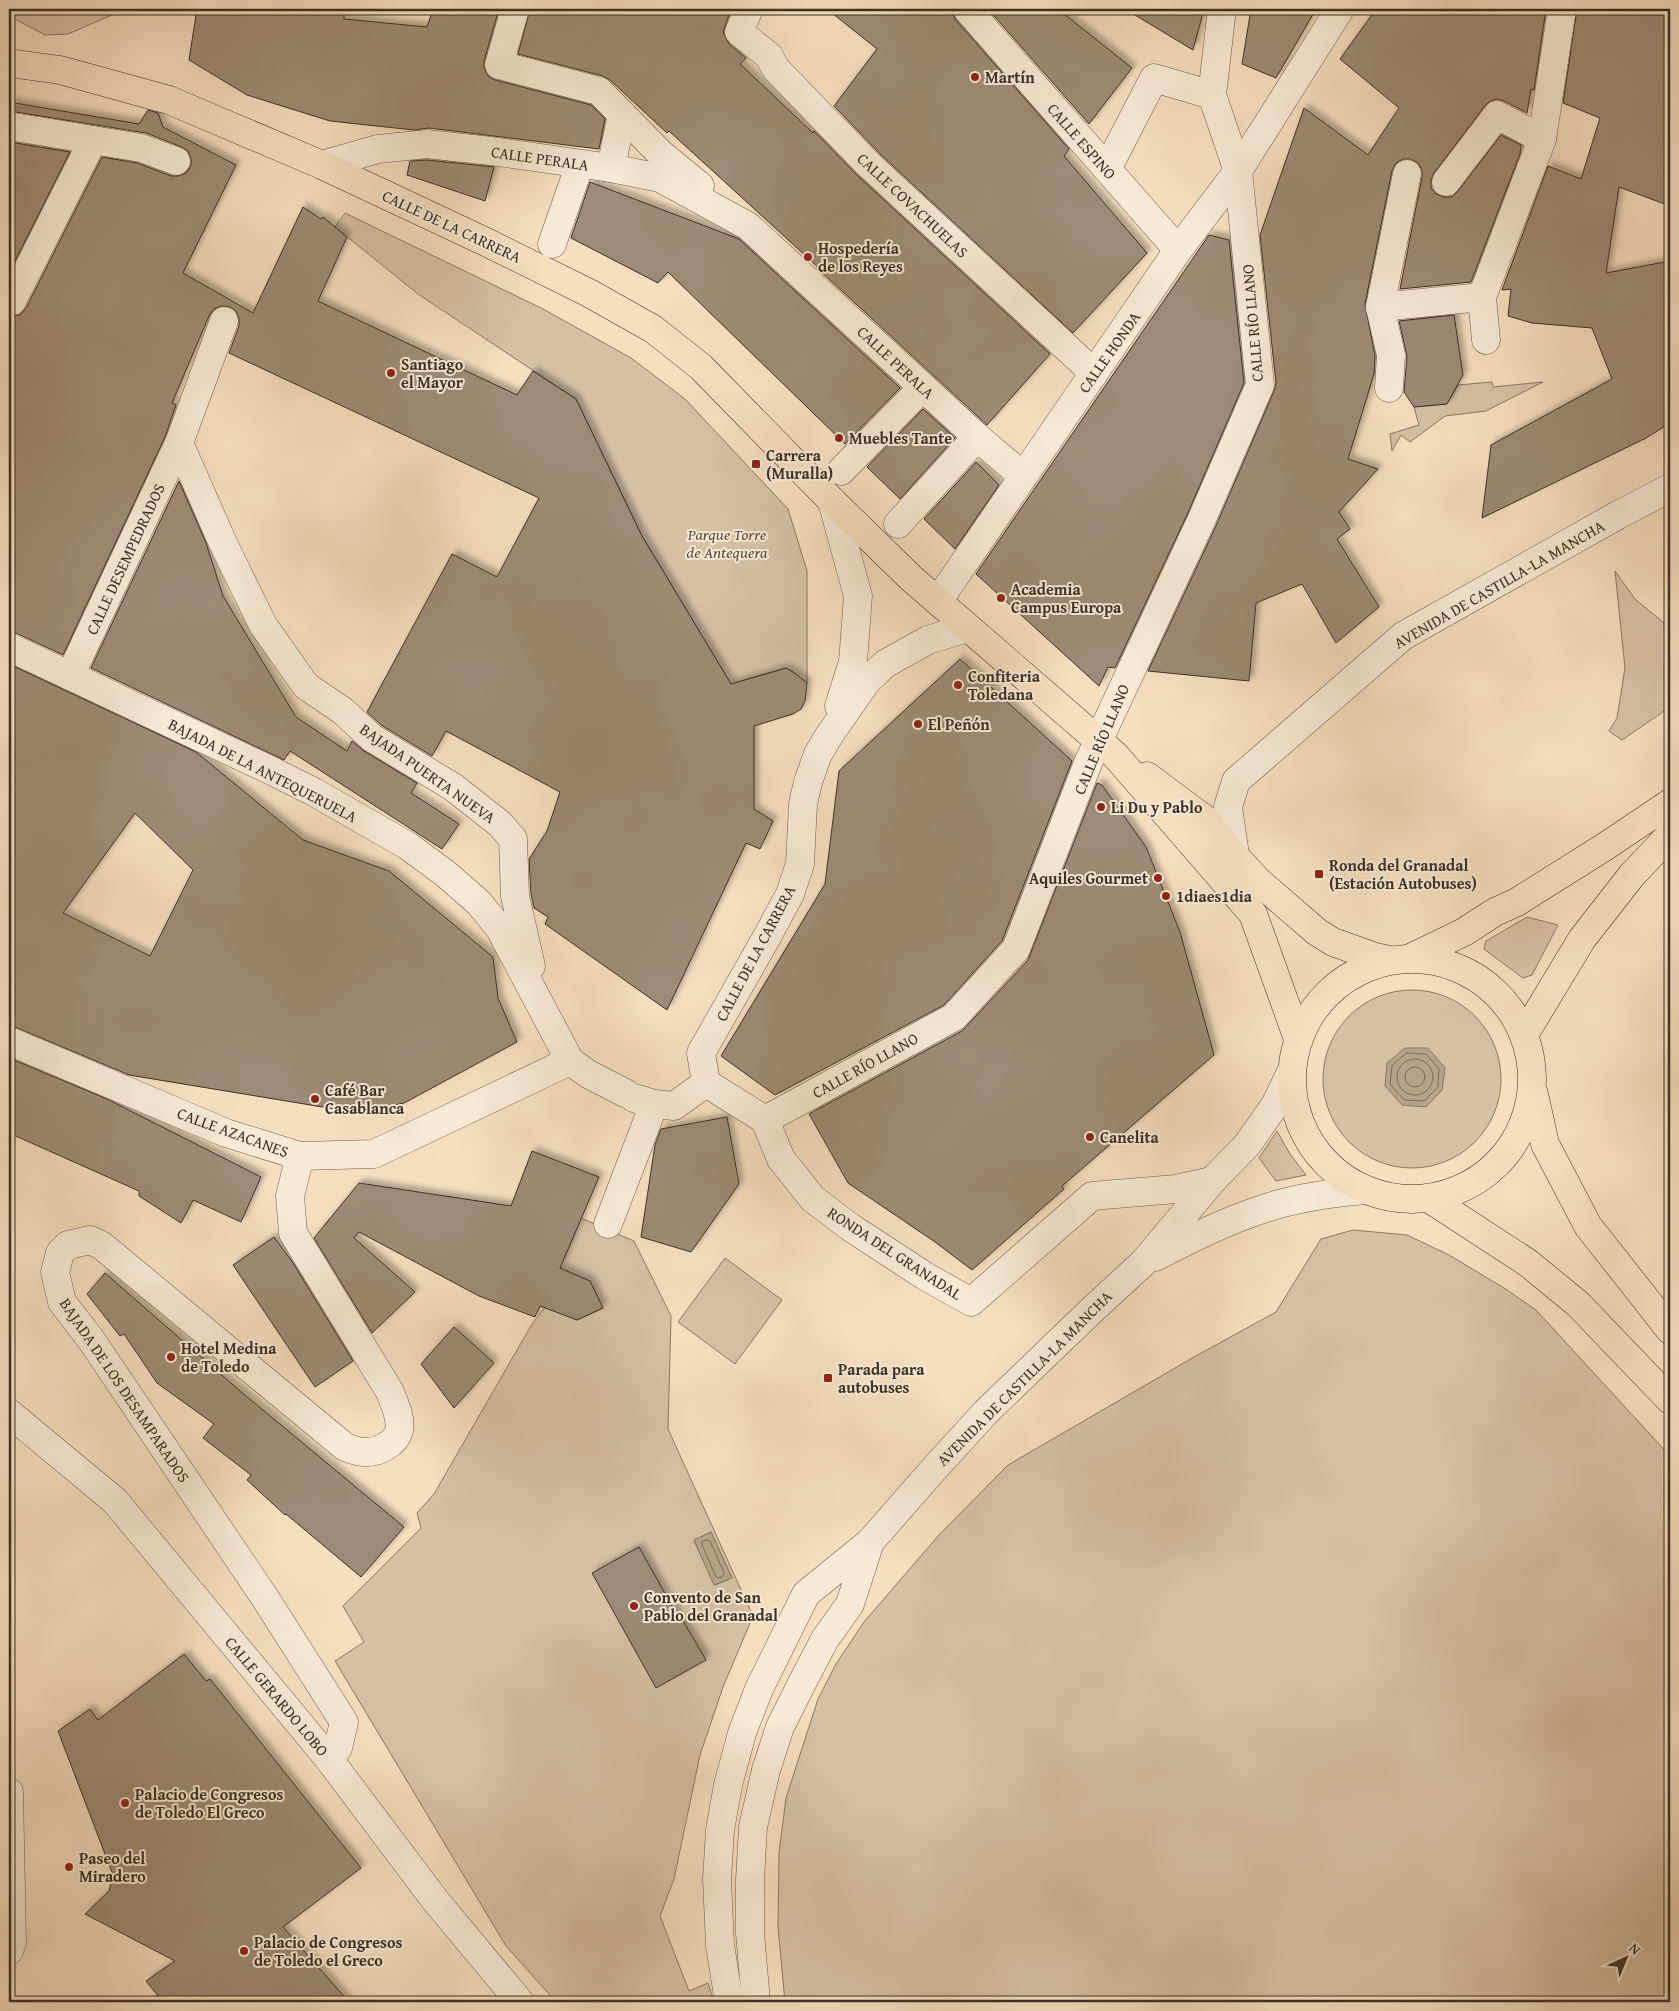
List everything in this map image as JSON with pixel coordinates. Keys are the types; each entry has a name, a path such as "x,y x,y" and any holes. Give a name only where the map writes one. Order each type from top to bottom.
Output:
{"main road":[{"name":"CALLE DE LA CARRERA","path":"9,63 60,70 169,100 322,165 544,270 653,329 701,367 832,501 889,557 938,601"},
{"path":"938,601 1107,748 1176,796 1206,820 1258,881 1317,932 1333,942 1375,957 1445,963 1478,978 1506,1003 1524,1035 1532,1061 1533,1088 1545,1144 1588,1226 1670,1330"},
{"path":"1107,748 1253,914 1298,1039"},
{"path":"1533,1088 1523,1127 1501,1161 1469,1186 1430,1199 1397,1199 1364,1190 1333,1170 1309,1141 1295,1107 1292,1070 1298,1039 1313,1011 1334,988 1360,970 1399,960 1464,932 1495,912 1517,902 1670,803"},
{"path":"1524,1035 1582,938 1632,875 1670,835"},
{"path":"1430,1199 1528,1263 1578,1304 1670,1400"}],"street":[{"name":"CALLE PERALA","path":"515,9 498,65 599,91 661,154 748,226 977,437 1023,476"},
{"name":"CALLE ESPINO","path":"967,9 1178,250"},
{"path":"1222,9 1212,95 1238,171"},
{"name":"CALLE HONDA","path":"938,601 1178,250 1238,171 1340,9"},
{"path":"1486,340 1482,297 1542,139 1562,9"},
{"name":"CALLE COVACHUELAS","path":"744,20 776,69 868,164 1094,373"},
{"path":"1107,169 1154,78 1212,95"},
{"path":"611,168 622,114"},
{"path":"1446,182 1497,116 1542,139"},
{"path":"9,126 141,148 176,160"},
{"path":"10,300 93,140"},
{"name":"CALLE PERALA","path":"322,165 378,149 427,144 611,168 660,178 748,226"},
{"path":"552,244 580,164"},
{"name":"CALLE RÍO LLANO","path":"765,1120 954,1017 1016,949 1088,763 1107,748 1114,705 1201,521 1260,385 1238,171"},
{"path":"1389,388 1390,355 1380,308 1407,174"},
{"path":"1380,308 1482,297"},
{"name":"CALLE DESEMPEDRADOS","path":"70,676 179,442 224,321"},
{"path":"841,471 923,387"},
{"path":"898,524 977,437"},
{"name":"BAJADA PUERTA NUEVA","path":"179,442 222,541 263,625 306,686 342,711 372,738 453,787 500,824 513,840 515,896 539,1004"},
{"name":"AVENIDA DE CASTILLA-LA MANCHA","path":"1235,855 1228,807 1236,781 1403,636 1618,515 1670,488"},
{"name":"CALLE DE LA CARRERA","path":"830,734 852,662 858,596 832,501"},
{"name":"CALLE DE LA CARRERA","path":"706,1083 700,1053 768,936 790,894 800,864 803,804 808,782 818,754 862,686 885,664 928,640 967,628"},
{"name":"BAJADA DE LA ANTEQUERUELA","path":"9,647 282,776 314,792 408,846 446,874 479,903 500,929 539,1004"},
{"path":"539,1004 570,1061 588,1074 638,1098 674,1106 706,1083 765,1120"},
{"name":"CALLE AZACANES","path":"9,1041 226,1134 300,1156 374,1154 570,1061"},
{"path":"1143,1263 1212,1181 1247,1145 1275,1105 1292,1070"},
{"path":"608,1224 638,1098"},
{"name":"RONDA DEL GRANADAL","path":"765,1120 781,1159 814,1199 850,1227 910,1267 943,1288 972,1302 1092,1196 1176,1189 1212,1181"},
{"name":"BAJADA DE LOS DESAMPARADOS","path":"300,1156 290,1196 293,1233 390,1392 398,1413 399,1430 391,1444 375,1452 363,1452 345,1447 101,1245 90,1240 68,1245 60,1253 55,1272 62,1302 92,1341 256,1585 344,1722 338,1748 328,1758"},
{"path":"1143,1263 1194,1236 1263,1209 1317,1196 1364,1190"},
{"name":"AVENIDA DE CASTILLA-LA MANCHA","path":"729,2002 720,1945 717,1879 720,1830 728,1785 742,1733 759,1689 806,1594 870,1542 986,1412 1143,1263"},
{"name":"CALLE GERARDO LOBO","path":"9,1413 115,1501 328,1758 435,1900 520,2002"},
{"name":"AVENIDA DE CASTILLA-LA MANCHA","path":"756,2002 750,1933 752,1827 766,1770 780,1727 802,1683 825,1639 850,1604 870,1542"},
{"path":"9,1792 12,1942 9,1951"}],"green space":[{"path":"9,9 126,9 68,34 45,35 9,16"},
{"name":"Parque Torre de Antequera","path":"345,213 543,309 631,358 685,399 788,509 807,571 807,683 786,668 731,684 642,536 576,399 418,294 335,227"},
{"path":"1492,382 1493,387 1543,382 1486,411 1445,416 1410,442 1401,435 1392,451 1390,434 1419,425 1414,407 1447,404 1458,385"},
{"path":"1615,571 1635,599 1670,628 1670,707 1622,740 1609,731 1617,718 1625,668"},
{"path":"1527,917 1558,925 1532,975 1523,978 1484,949 1486,941"},
{"path":"1403,990 1421,990 1438,993 1454,1000 1469,1010 1481,1022 1491,1037 1498,1053 1501,1079 1500,1096 1495,1113 1481,1136 1469,1148 1454,1158 1438,1165 1421,1168 1403,1168 1386,1165 1370,1158 1355,1148 1343,1136 1333,1121 1326,1105 1323,1088 1323,1070 1326,1053 1333,1037 1343,1022 1355,1010 1370,1000 1386,993"},
{"path":"1277,1131 1290,1154 1306,1175 1276,1181 1259,1158"},
{"path":"581,1218 634,1241 671,1316 668,1429 753,1616 723,1687 700,1755 674,1879 660,1916 689,1991 708,1983 714,2002 556,2002 506,1946 335,1661 364,1642 343,1606 421,1528 417,1513 434,1494 532,1324 545,1307 577,1320 603,1308 590,1281 560,1268","holes":["711,1532 732,1578 715,1585 694,1541"]},
{"path":"1353,1230 1407,1235 1449,1255 1536,1310 1670,1456 1670,2002 785,2002 778,1927 779,1853 786,1798 818,1699 836,1664 864,1622 939,1535 1008,1465 1194,1357 1276,1312 1321,1239"},
{"path":"725,1258 782,1300 735,1364 678,1322"}],"water":[{"path":"1405,1048 1428,1048 1445,1068 1442,1090 1426,1107 1402,1105 1385,1086 1387,1063"},
{"path":"711,1532 732,1578 714,1585 694,1540"}],"building":[{"path":"197,9 344,9 344,19 427,27 433,9 499,9 484,61 484,68 488,76 495,80 591,105 605,119 599,149 429,128 414,130 330,121 247,95 189,60"},
{"path":"530,9 731,9 723,32 729,44 746,58 740,64 813,133 814,131 857,175 1050,354 987,425 816,267 820,269 669,131 667,133 610,80 603,76 518,54"},
{"path":"827,9 952,9 955,19 1069,149 1064,156 1147,253 1073,333 879,153 834,106 877,49"},
{"path":"988,9 1058,9 1132,68 1089,124"},
{"path":"1125,9 1204,9 1193,50"},
{"path":"1251,9 1316,9 1276,78 1242,64"},
{"path":"1376,9 1546,9 1534,90 1531,89 1527,113 1504,101 1497,99 1490,101 1434,173 1431,180 1431,188 1436,194 1452,197 1501,135 1521,145 1520,154 1471,282 1400,289 1422,170 1418,163 1410,159 1403,159 1396,163 1392,171 1365,304 1375,356 1374,374 1348,459 1378,469 1339,512 1350,529 1337,539 1379,607 1336,643 1302,584 1256,603 1249,681 1148,671 1215,528 1274,391 1276,383 1260,235 1304,108 1368,155 1399,108 1340,59"},
{"path":"1577,9 1670,9 1670,206 1619,187 1606,273 1670,261 1670,423 1646,438 1482,518 1491,445 1612,379 1592,328 1532,323 1508,316 1511,289 1502,290 1548,166 1581,179 1600,118 1563,103"},
{"path":"9,102 139,124 148,110 158,113 163,127 236,165 183,273 253,313 303,207 321,219 323,217 347,237 318,301 517,395 533,371 576,399 642,536 731,684 786,668 807,683 805,701 801,709 793,714 754,726 754,809 773,821 760,849 746,843 667,1010 545,924 548,917 534,908 531,894 529,859 547,831 560,792 446,731 432,756 381,725 367,712 452,554 497,577 539,498 229,353 239,326 236,311 230,307 221,306 214,309 209,316 172,403 176,405 165,437 63,655 16,633 9,632 9,316 20,315 26,308 102,157 137,163 171,176 186,173 191,166 191,159 188,151 182,147 146,133 9,111"},
{"path":"9,142 70,152 9,273"},
{"path":"427,160 494,167 485,201 407,175 410,161"},
{"path":"590,182 739,239 900,388 845,444 668,272 658,283 571,238"},
{"path":"1209,235 1229,240 1244,383 1187,515 1115,668 1108,667 1099,686 976,574"},
{"path":"1454,315 1463,375 1447,404 1414,407 1404,392 1407,356 1399,321"},
{"path":"923,409 955,438 900,499 867,467"},
{"path":"976,462 999,485 955,549 924,519"},
{"path":"179,481 206,543 223,596 296,717 347,751 352,741 364,751 417,783 411,793 459,824 442,849 290,751 284,760 91,668"},
{"path":"960,659 1072,761 1002,941 944,1005 775,1095 721,1056 825,884 839,771"},
{"path":"9,664 196,752 303,840 389,871 493,957 498,998 517,1042 404,1103 359,1113 129,1075 9,1026","holes":["135,813 193,870 150,956 63,913"]},
{"path":"1097,783 1102,785 1146,847 1180,932 1214,1055 1062,1186 1064,1189 972,1270 935,1242 848,1183 809,1114 962,1031 1028,960"},
{"path":"9,1058 107,1099 261,1177 241,1222 193,1200 181,1223 139,1196 139,1191 9,1133"},
{"path":"727,1117 739,1184 691,1252 641,1237 655,1145 661,1129"},
{"path":"532,1151 599,1177 560,1268 590,1281 603,1308 577,1320 540,1306 535,1317 479,1296 359,1232 354,1238 415,1292 372,1333 314,1238 359,1183 511,1206"},
{"path":"274,1237 293,1263 353,1361 315,1387 233,1265"},
{"path":"105,1273 240,1391 404,1527 361,1577 285,1515 247,1480 251,1475 203,1438 214,1424 157,1383 124,1334 120,1336 87,1294"},
{"path":"454,1327 494,1363 454,1408 421,1364"},
{"path":"639,1547 680,1620 682,1619 706,1660 656,1688 592,1573"},
{"path":"184,1654 206,1681 210,1679 361,1868 283,1927 349,2002 163,2002 146,1981 175,1961 85,1914 109,1891 113,1875 58,1731 90,1709 98,1720"}],"place":[{"name":"Martín","path":"975,77"},
{"name":"Hospedería de los Reyes","path":"808,257"},
{"name":"Santiago el Mayor","path":"391,373"},
{"name":"Muebles Tante","path":"839,438"},
{"name":"Carrera (Muralla)","path":"756,464"},
{"name":"Academia Campus Europa","path":"1001,598"},
{"name":"Confiteria Toledana","path":"958,685"},
{"name":"El Peñón","path":"918,724"},
{"name":"Li Du y Pablo","path":"1101,807"},
{"name":"Ronda del Granadal (Estación Autobuses)","path":"1319,874"},
{"name":"Aquiles Gourmet","path":"1158,878"},
{"name":"1diaes1dia","path":"1166,896"},
{"name":"Café Bar Casablanca","path":"315,1099"},
{"name":"Canelita","path":"1090,1137"},
{"name":"Hotel Medina de Toledo","path":"171,1357"},
{"name":"Parada para autobuses","path":"828,1378"},
{"name":"Convento de San Pablo del Granadal","path":"634,1606"},
{"name":"Palacio de Congresos de Toledo El Greco","path":"125,1803"},
{"name":"Paseo del Miradero","path":"69,1867"},
{"name":"Palacio de Congresos de Toledo el Greco","path":"244,1951"}]}
